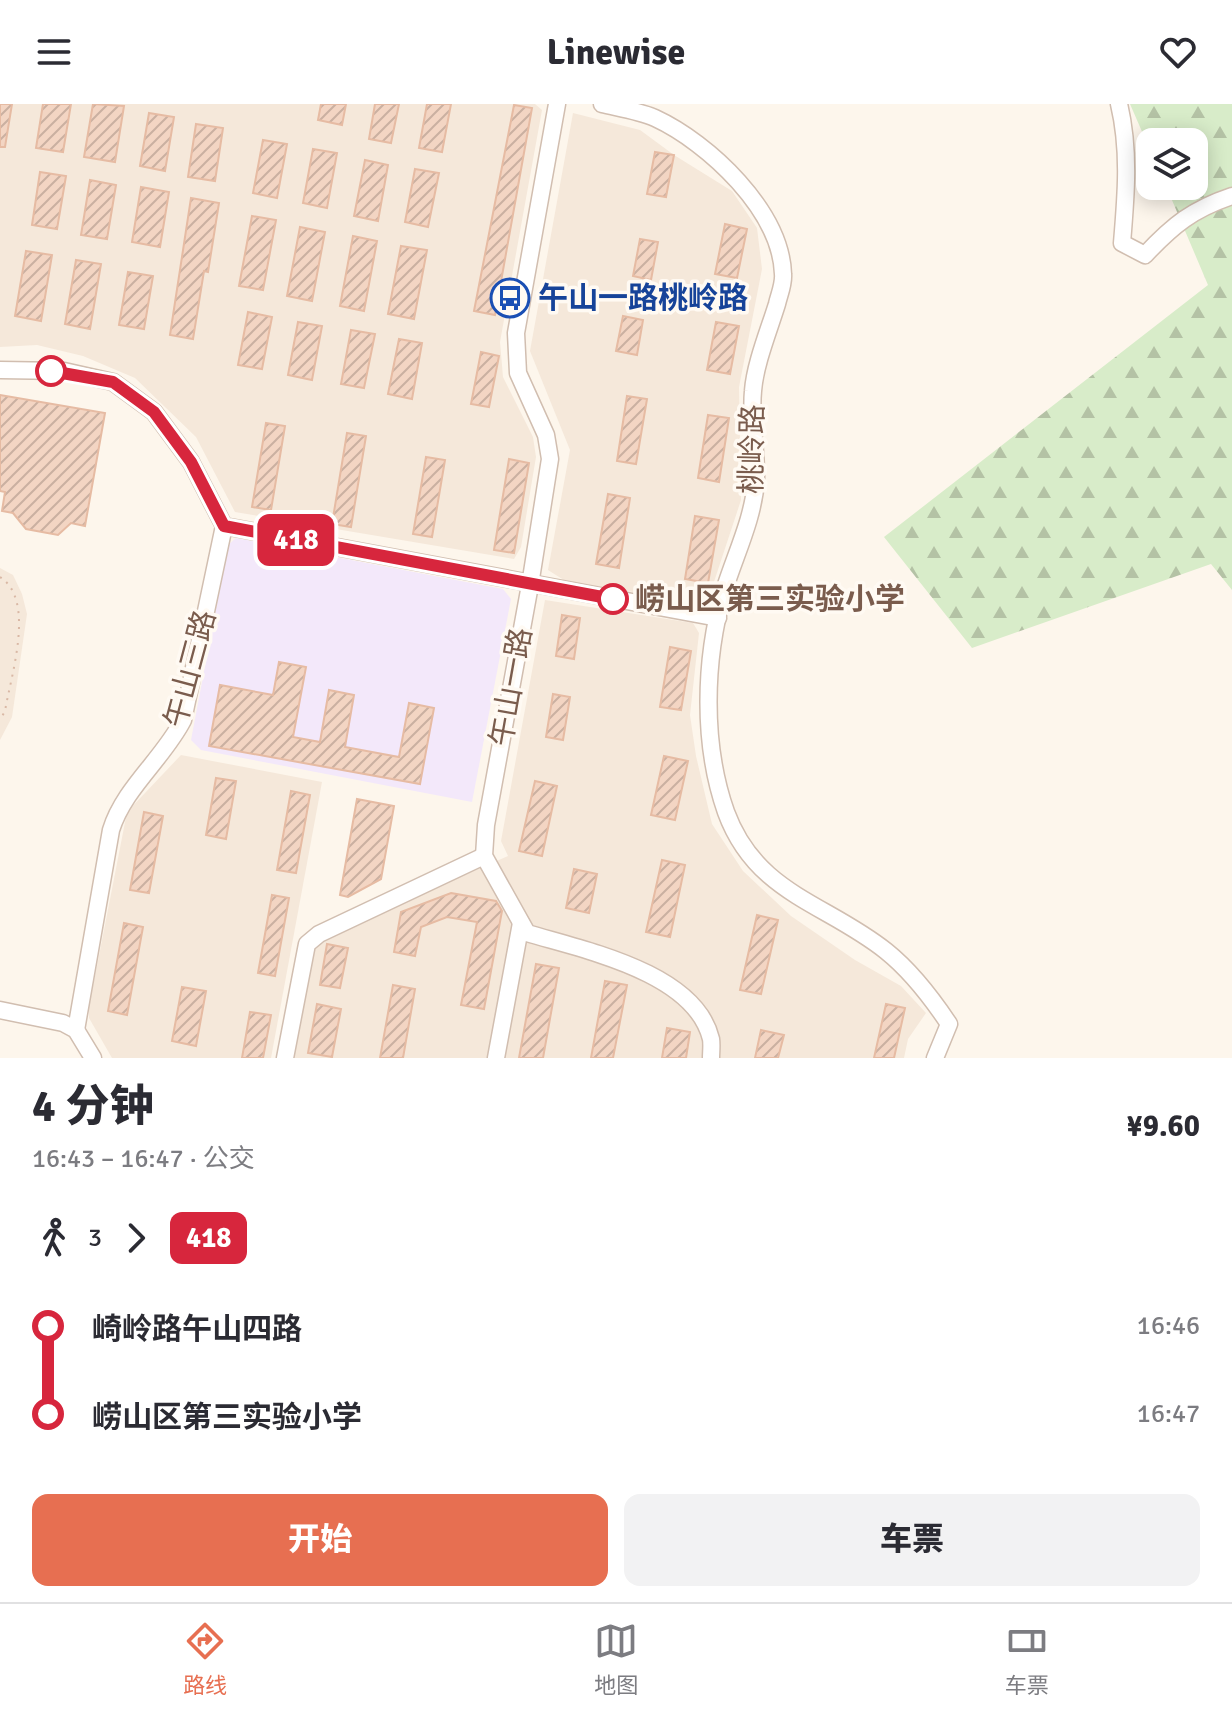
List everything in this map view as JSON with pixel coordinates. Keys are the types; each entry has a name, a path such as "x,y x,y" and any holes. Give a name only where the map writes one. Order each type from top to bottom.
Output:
{"street":[{"name":"午山一路","path":"484,856 486,825 550,459 546,435 518,373 516,333 557,104"},
{"name":"桃岭路","path":"602,104 653,117 690,138 724,167 751,197 777,239 784,276 753,389 756,482 749,517 718,618 710,686 712,755 727,814 743,845 762,869 789,892 857,930 888,952 928,992 949,1024 935,1058"},
{"path":"1119,104 1125,130 1127,185 1122,243 1145,255 1172,226 1204,205 1232,196"},
{"path":"0,370 64,371 113,382 154,412 191,462 224,526 718,618"},
{"name":"午山三路","path":"76,1030 111,830 117,810 173,738 183,720 224,526"},
{"path":"285,1058 307,944 319,934 484,856 527,933 611,958 652,975 694,1007 711,1039 711,1058"},
{"path":"496,1058 521,923"},
{"path":"0,1010 63,1023 76,1030 93,1058"}],"path":[{"path":"0,577 16,594 20,619 5,711 0,720"}],"shaded area":[{"path":"0,104 535,104 542,110 500,342 503,377 533,437 536,457 521,547 514,559 235,512 196,437 135,378 83,356 37,345 0,347"},
{"path":"573,113 640,130 732,191 757,228 762,269 739,387 741,500 710,594 699,602 567,582 548,570 570,450 530,351"},
{"path":"236,538 503,589 511,599 472,802 201,750 191,740 228,545"},
{"path":"0,568 13,575 27,614 12,717 0,740"},
{"path":"545,600 693,623 699,633 690,715 712,824 743,871 791,916 855,960 901,986 926,1013 908,1039 904,1058 292,1058 312,949 324,937 508,856 501,841"},
{"path":"181,755 322,782 271,1058 112,1058 89,1018 127,812"}],"green space":[{"path":"1130,104 1232,104 1232,590 1211,564 972,648 884,537 1208,285 1172,200 1208,200 1208,128 1140,128"}],"building":[{"path":"0,104 12,104 5,147 0,147"},
{"path":"43,104 71,104 63,152 36,148"},
{"path":"93,104 124,106 115,162 84,157"},
{"path":"321,104 346,104 342,125 318,120"},
{"path":"375,104 399,104 391,143 369,139"},
{"path":"427,104 451,104 442,152 419,148"},
{"path":"514,105 532,108 495,315 474,311"},
{"path":"149,113 174,117 165,171 140,166"},
{"path":"196,124 223,128 215,181 188,177"},
{"path":"263,140 287,144 277,198 253,193"},
{"path":"313,149 337,153 327,208 303,203"},
{"path":"655,152 674,155 666,197 647,194"},
{"path":"365,160 388,165 378,221 354,216"},
{"path":"415,169 439,173 428,227 405,222"},
{"path":"40,172 66,176 57,229 32,225"},
{"path":"90,180 116,185 107,239 81,235"},
{"path":"141,187 169,192 160,247 132,242"},
{"path":"191,198 219,203 193,339 170,335"},
{"path":"252,216 276,220 263,290 239,286"},
{"path":"725,224 747,229 737,278 715,274"},
{"path":"300,227 325,232 312,301 287,296"},
{"path":"353,236 377,241 364,311 340,306"},
{"path":"640,239 658,242 651,280 633,276"},
{"path":"401,246 427,250 414,319 388,314"},
{"path":"26,251 52,255 41,321 15,316"},
{"path":"76,260 101,264 90,329 65,324"},
{"path":"128,272 153,276 144,329 119,325"},
{"path":"248,312 272,317 262,369 238,365"},
{"path":"623,316 643,320 637,355 616,351"},
{"path":"298,322 322,326 312,380 288,375"},
{"path":"716,322 739,326 730,374 707,370"},
{"path":"351,330 375,334 364,388 341,384"},
{"path":"399,339 422,343 412,399 388,394"},
{"path":"481,352 499,356 489,407 471,404"},
{"path":"0,395 105,413 85,526 71,523 58,535 26,529 13,513 2,511 5,492 0,491"},
{"path":"627,396 647,399 636,464 617,461"},
{"path":"708,415 729,418 719,482 698,478"},
{"path":"266,423 285,426 271,510 252,507"},
{"path":"347,433 366,436 351,527 332,524"},
{"path":"426,457 445,460 432,537 413,534"},
{"path":"509,459 529,463 514,553 494,550"},
{"path":"608,494 630,498 619,568 596,564"},
{"path":"695,516 719,520 708,583 685,579"},
{"path":"562,615 580,618 574,659 556,656"},
{"path":"670,647 691,651 681,710 660,707"},
{"path":"279,662 306,667 293,737 320,742 329,690 354,695 345,747 399,757 409,703 434,708 420,784 209,746 220,685 273,695"},
{"path":"553,694 570,697 563,740 546,737"},
{"path":"664,756 688,761 675,820 651,815"},
{"path":"216,778 236,781 226,839 206,835"},
{"path":"535,781 557,786 542,856 519,851"},
{"path":"291,791 310,795 296,873 277,870"},
{"path":"357,799 394,806 381,879 348,897 340,895"},
{"path":"144,812 163,816 149,893 130,890"},
{"path":"662,860 685,865 670,937 646,932"},
{"path":"574,869 597,874 589,913 566,908"},
{"path":"451,893 496,901 502,911 484,1009 461,1005 477,922 447,917 421,927 415,956 394,952 401,912"},
{"path":"272,895 289,898 275,976 258,973"},
{"path":"757,915 778,920 761,994 740,990"},
{"path":"124,923 143,927 127,1015 108,1011"},
{"path":"327,944 348,948 340,988 320,985"},
{"path":"536,964 559,968 543,1058 519,1058"},
{"path":"605,981 627,985 613,1058 591,1058"},
{"path":"393,985 415,989 403,1058 380,1058"},
{"path":"182,987 206,991 196,1046 172,1041"},
{"path":"317,1004 341,1009 332,1057 308,1053"},
{"path":"886,1004 905,1008 894,1058 874,1058"},
{"path":"250,1012 271,1015 263,1058 242,1058"},
{"path":"667,1028 690,1032 686,1058 662,1058"},
{"path":"761,1030 784,1035 778,1058 755,1058"}],"bus line":[{"name":"418","path":"51,371 113,382 154,412 191,462 224,526 613,599"}],"place":[{"name":"午山一路桃岭路","path":"510,298"},
{"name":"崂山区第三实验小学","path":"613,599"}]}
